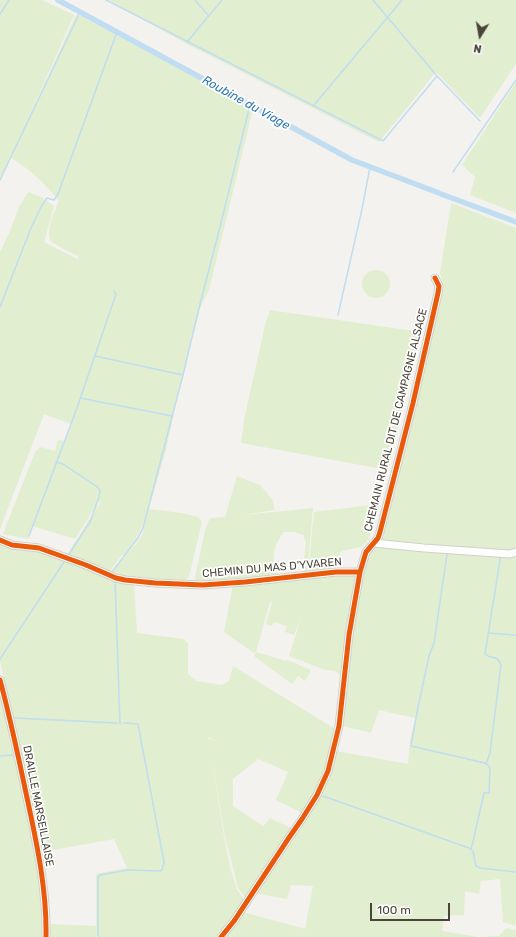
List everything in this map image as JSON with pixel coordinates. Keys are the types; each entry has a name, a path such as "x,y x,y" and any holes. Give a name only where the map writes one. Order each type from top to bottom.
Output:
{"street":[{"name":"CHEMAIN RURAL DIT DE CAMPAGNE ALSACE","path":"220,937 234,921 302,819 317,795 328,771 338,726 349,635 360,572 366,552 378,538 380,532 413,403 438,293 439,286 435,278"},
{"name":"CHEMIN DU MAS D'YVAREN","path":"0,540 12,545 39,548 86,565 116,578 155,583 197,585 245,582 336,572 360,572"},
{"path":"373,544 510,554 516,552"},
{"name":"DRAILLE MARSEILLAISE","path":"0,680 8,709 38,846 45,903 46,937"}],"green space":[{"path":"0,0 42,0 74,15 27,122 76,15 81,16 253,109 209,290 201,306 182,376 166,450 149,509 182,513 198,517 202,522 189,577 184,581 156,582 111,573 136,544 142,535 147,514 139,534 125,556 122,555 110,571 67,555 100,502 99,501 75,539 32,526 28,539 3,534 35,452 40,447 55,451 58,440 65,441 71,424 44,414 0,529 0,252 19,207 28,192 41,197 54,206 44,242 77,259 79,257 52,242 49,233 50,227 59,201 37,177 11,158 0,182"},
{"path":"108,0 516,0 516,64 480,118 436,72 379,142 185,43"},
{"path":"516,82 516,213 470,195 475,177 462,165"},
{"path":"451,203 516,228 516,549 510,551 382,540 417,401 443,284 440,273"},
{"path":"376,270 386,274 390,284 386,294 376,298 366,294 362,284 366,274"},
{"path":"270,310 420,332 388,470 241,443 244,420 265,325"},
{"path":"237,476 260,485 272,499 275,510 243,515 313,508 307,574 303,568 306,542 303,535 294,532 284,532 274,553 274,562 279,576 196,582 195,577 206,527 210,518 225,517"},
{"path":"379,504 369,539 362,547 341,551 337,569 308,573 314,512"},
{"path":"0,542 41,551 94,573 115,580 134,583 137,633 184,639 188,643 188,674 197,681 222,685 229,681 233,666 335,729 327,765 302,813 276,800 288,772 258,759 233,779 233,806 263,826 270,818 291,828 246,898 238,888 225,836 210,752 231,871 237,889 244,900 237,912 216,937 49,937 49,924 96,926 96,874 127,868 114,839 42,852 14,719 0,661"},
{"path":"377,547 512,556 516,555 516,926 503,922 500,879 481,881 479,894 465,891 464,915 444,916 442,931 478,937 224,937 243,912 305,929 313,886 291,885 287,899 254,893 323,791 333,766 336,751 408,764 410,740 415,718 379,710 371,733 342,726 353,633 362,578 370,552"},
{"path":"341,574 357,575 341,676 335,671 325,670 289,656 302,615 294,635 285,632 287,626 274,622 272,626 266,624 272,602 270,602 256,652 254,653 224,632 233,584"},
{"path":"256,652 286,661 287,660 311,670 310,673 305,681 298,676 292,684 254,656"},
{"path":"0,691 8,717 39,871 44,937 0,937"},
{"path":"506,928 516,930 516,937 479,937 499,936"}],"waterway":[{"path":"0,14 9,0"},
{"name":"Roubine du Viage","path":"58,0 352,160 439,193"},
{"path":"106,0 383,141 437,76"},
{"path":"195,0 209,16"},
{"path":"187,42 222,0"},
{"path":"373,0 437,76 480,121"},
{"path":"314,105 402,0"},
{"path":"0,180 80,12"},
{"path":"0,307 31,228 42,205 47,198 54,200 58,194 117,32"},
{"path":"453,172 516,80"},
{"path":"112,572 138,538 143,528 183,375 250,105"},
{"path":"338,315 370,167"},
{"name":"Roubine du Viage","path":"441,194 516,222"},
{"path":"29,536 77,408 116,294 114,291"},
{"path":"95,356 183,375"},
{"path":"80,398 172,416"},
{"path":"56,462 63,464 100,490 90,522 69,554"},
{"path":"447,554 434,643 429,656 411,746 485,763 489,766 489,793 484,793 471,849"},
{"path":"486,764 490,753 501,665 498,659 485,654 500,557"},
{"path":"0,659 64,562"},
{"path":"115,580 120,724"},
{"path":"488,633 516,635"},
{"path":"15,718 117,723"},
{"path":"99,937 98,877 100,875 128,870 160,871 162,870 164,862 138,724 124,723"},
{"path":"0,756 13,755"},
{"path":"323,796 469,848 473,851 476,866 480,868 516,872"}],"cycle path":[{"path":"221,937 234,921 302,819 317,795 328,771 339,726 349,635 360,572 366,552 378,538 380,532 413,403 438,293 439,286 435,278"},
{"path":"0,540 12,545 39,548 86,565 116,578 155,583 203,585 336,572 360,572"},
{"path":"0,680 14,736 37,846 45,900 46,937"}]}
